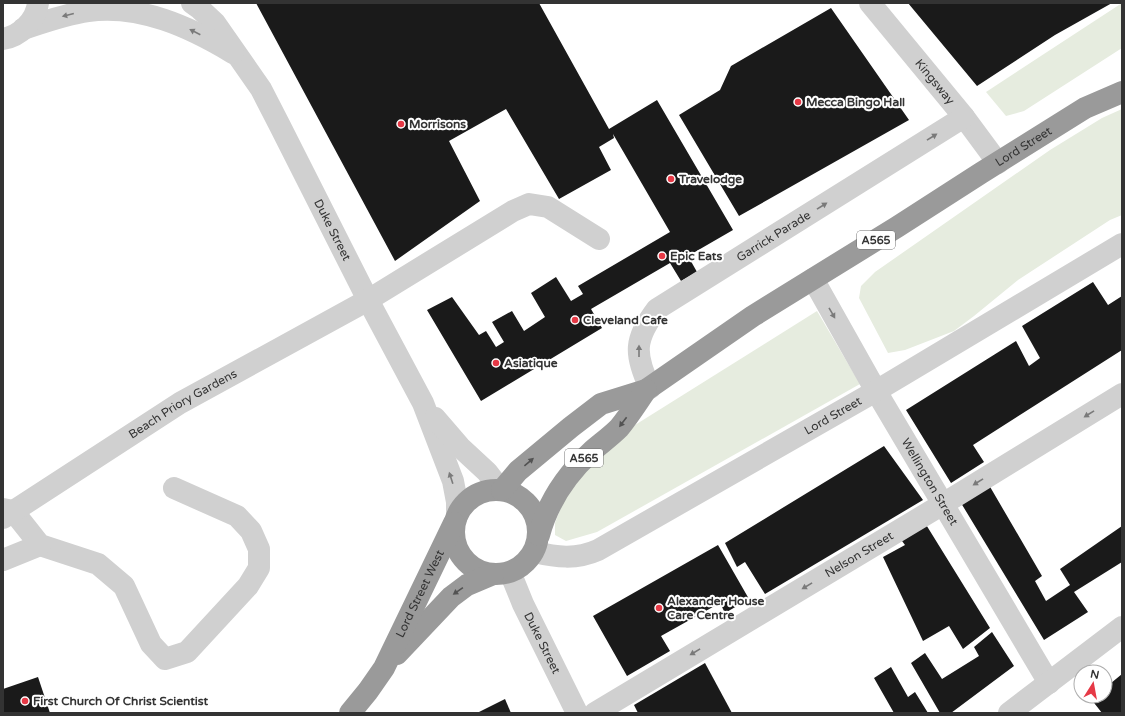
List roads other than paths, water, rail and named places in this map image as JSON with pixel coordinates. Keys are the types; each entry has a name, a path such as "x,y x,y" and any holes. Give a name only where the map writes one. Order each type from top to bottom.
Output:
{"highway":[{"path":"1085,108 1122,75"},
{"name":"Lord Street","path":"502,490 518,471 601,404 648,389 753,316 813,280 998,162 1085,108 1122,92"},
{"name":"Lord Street","path":"536,545 547,510 559,489 587,456 618,428 648,389"},
{"name":"A565","path":"456,518 466,502 478,494 491,490 502,490"},
{"path":"502,490 516,494 529,504 538,524 536,545"},
{"path":"456,518 455,539 464,560 476,568 501,573"},
{"name":"Lord Street West","path":"350,713 368,692 384,668 456,518"},
{"name":"A565","path":"501,573 519,568 527,561 536,545"},
{"name":"Lord Street West","path":"384,668 451,597 467,585 501,573"}],"street":[{"path":"12,38 32,19 38,3"},
{"name":"Duke Street","path":"192,3 215,23 261,89 368,300 423,403 453,481 456,518"},
{"name":"Kingsway","path":"870,3 964,117 998,162"},
{"name":"Duke Street","path":"12,38 44,22 78,13 106,10 124,11 144,14 188,28 212,40 240,58"},
{"name":"Garrick Parade","path":"648,389 641,370 638,351 640,339 647,322 657,309 964,117"},
{"name":"Beach Priory Gardens","path":"6,513 180,403 368,300 512,210 529,204 548,207 599,240"},
{"name":"Lord Street","path":"536,545 550,555 574,557 587,555 598,550 876,391 1122,244"},
{"name":"Wellington Street","path":"813,280 876,391 1049,683"},
{"name":"Nelson Street","path":"595,713 943,504 1122,394"},
{"name":"Duke Street","path":"423,403 460,447 487,472 502,490"},
{"path":"6,513 40,545 98,564 124,586 151,644 165,659 187,652 248,586 259,568 259,549 251,531 237,516 174,488"},
{"path":"3,560 40,545"},
{"name":"Duke Street","path":"501,573 522,604 577,713"},
{"path":"1009,713 1122,627"}],"place":[{"name":"Mecca Bingo Hall","path":"798,102"},
{"name":"Morrisons","path":"401,124"},
{"name":"Travelodge","path":"671,179"},
{"name":"Epic Eats","path":"662,256"},
{"name":"Cleveland Cafe","path":"575,320"},
{"name":"Asiatique","path":"496,363"},
{"name":"Alexander House Care Centre","path":"659,608"},
{"name":"First Church Of Christ Scientist","path":"25,701"}]}
